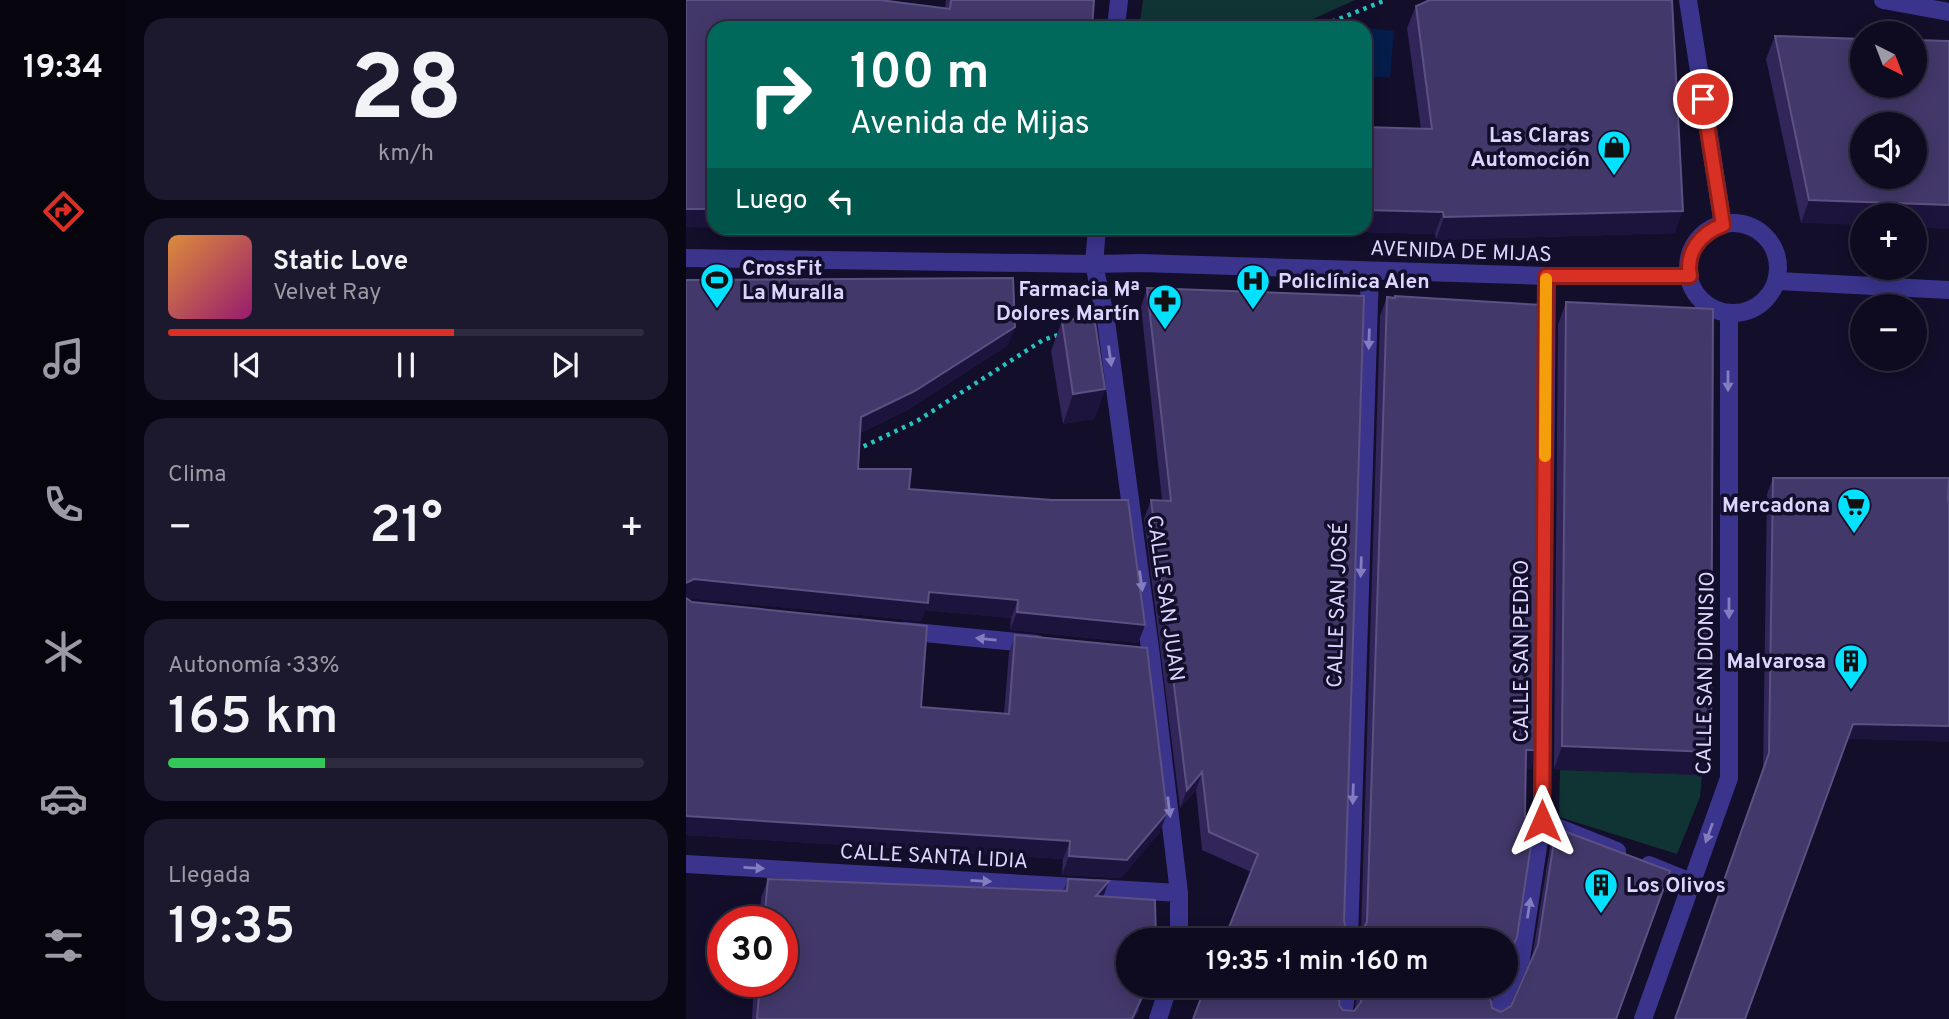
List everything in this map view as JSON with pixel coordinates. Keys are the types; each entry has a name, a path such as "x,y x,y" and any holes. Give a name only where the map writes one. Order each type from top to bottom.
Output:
{"street":[{"path":"1117,21 1119,0"},
{"path":"1688,0 1723,225"},
{"path":"1883,0 1949,12"},
{"path":"1741,224 1754,228 1765,236 1777,258 1776,281 1765,299 1754,309 1729,313 1710,307 1699,298 1690,276 1690,257 1696,245 1704,235 1723,225 1741,224"},
{"name":"CALLE SAN JUAN","path":"1096,235 1094,264 1105,321 1152,656 1179,893 1178,928"},
{"name":"AVENIDA DE MIJAS","path":"686,258 1141,263 1546,276 1690,276"},
{"name":"CALLE SAN JOSÉ","path":"1349,928 1370,271"},
{"name":"CALLE SAN PEDRO","path":"1494,1019 1521,959 1542,821 1546,276"},
{"path":"1776,281 1949,290"},
{"name":"CALLE SAN DIONISIO","path":"1643,1019 1729,778 1729,313"},
{"path":"881,629 1048,645"},
{"path":"1131,654 1152,656"},
{"path":"1542,821 1691,882"},
{"name":"CALLE SANTA LIDIA","path":"686,864 1179,893"},
{"path":"1158,1019 1165,998"},
{"path":"1343,1019 1345,998"}],"path":[{"path":"1334,21 1386,0"},
{"path":"844,455 917,421 1043,340 1105,321"}],"green space":[{"path":"1143,0 1355,0 1308,21 1140,21"},
{"path":"1560,770 1702,775 1700,797 1677,854 1559,817"}],"water":[{"path":"1372,29 1394,31 1390,78 1372,77"}],"building":[{"path":"686,0 880,0 950,9 951,0 1094,0 1092,21 707,21 707,209 686,209"},
{"path":"1430,0 1672,0 1683,211 1444,217 1443,212 1372,210 1372,127 1432,129 1416,6"},
{"path":"1775,36 1850,39 1850,98 1927,98 1927,40 1949,41 1949,205 1809,200"},
{"path":"1013,278 1015,327 915,391 861,417 858,469 911,469 909,489 1052,500 1128,500 1145,625 1017,612 1018,600 929,592 928,603 694,579 686,583 686,280"},
{"path":"1147,288 1364,296 1344,921 1346,928 1229,928 1258,854 1209,832 1202,772 1187,790 1151,500 1171,501"},
{"path":"1387,297 1542,305 1538,750 1526,750 1525,816 1535,819 1518,930 1518,928 1364,928 1367,922"},
{"path":"1566,302 1713,309 1711,752 1562,746"},
{"path":"1094,316 1105,389 1073,394 1062,321"},
{"path":"1773,478 1949,478 1949,726 1853,724 1745,1019 1675,1019 1769,753"},
{"path":"686,598 692,602 927,626 921,707 1009,714 1015,635 1147,648 1167,813 1127,860 1069,856 1070,841 686,816"},
{"name":"Los Olivos","path":"1556,828 1670,871 1616,1019 1193,1019 1201,998 1340,998 1339,1005 1343,1010 1354,1011 1361,998 1490,998 1492,1008 1501,1012 1511,1006 1515,998 1518,998 1518,990 1538,945"},
{"path":"768,879 1067,891 1068,879 1109,881 1096,896 1155,900 1156,928 1116,928 1116,998 1142,998 1132,1019 757,1019 759,997 798,997 798,906 765,906"}],"slow traffic":[{"path":"1545,456 1546,279"}],"place":[{"name":"Las Claras Automoción","path":"1614,177"},
{"name":"CrossFit La Muralla","path":"717,310"},
{"name":"Policlínica Alen","path":"1253,311"},
{"name":"Farmacia Mª Dolores Martín","path":"1165,331"},
{"name":"Mercadona","path":"1854,535"},
{"name":"Malvarosa","path":"1851,691"},
{"name":"Los Olivos","path":"1601,915"}],"route":[{"path":"1542,821 1546,276 1690,276 1690,257 1696,245 1704,235 1723,225 1703,99"}]}
